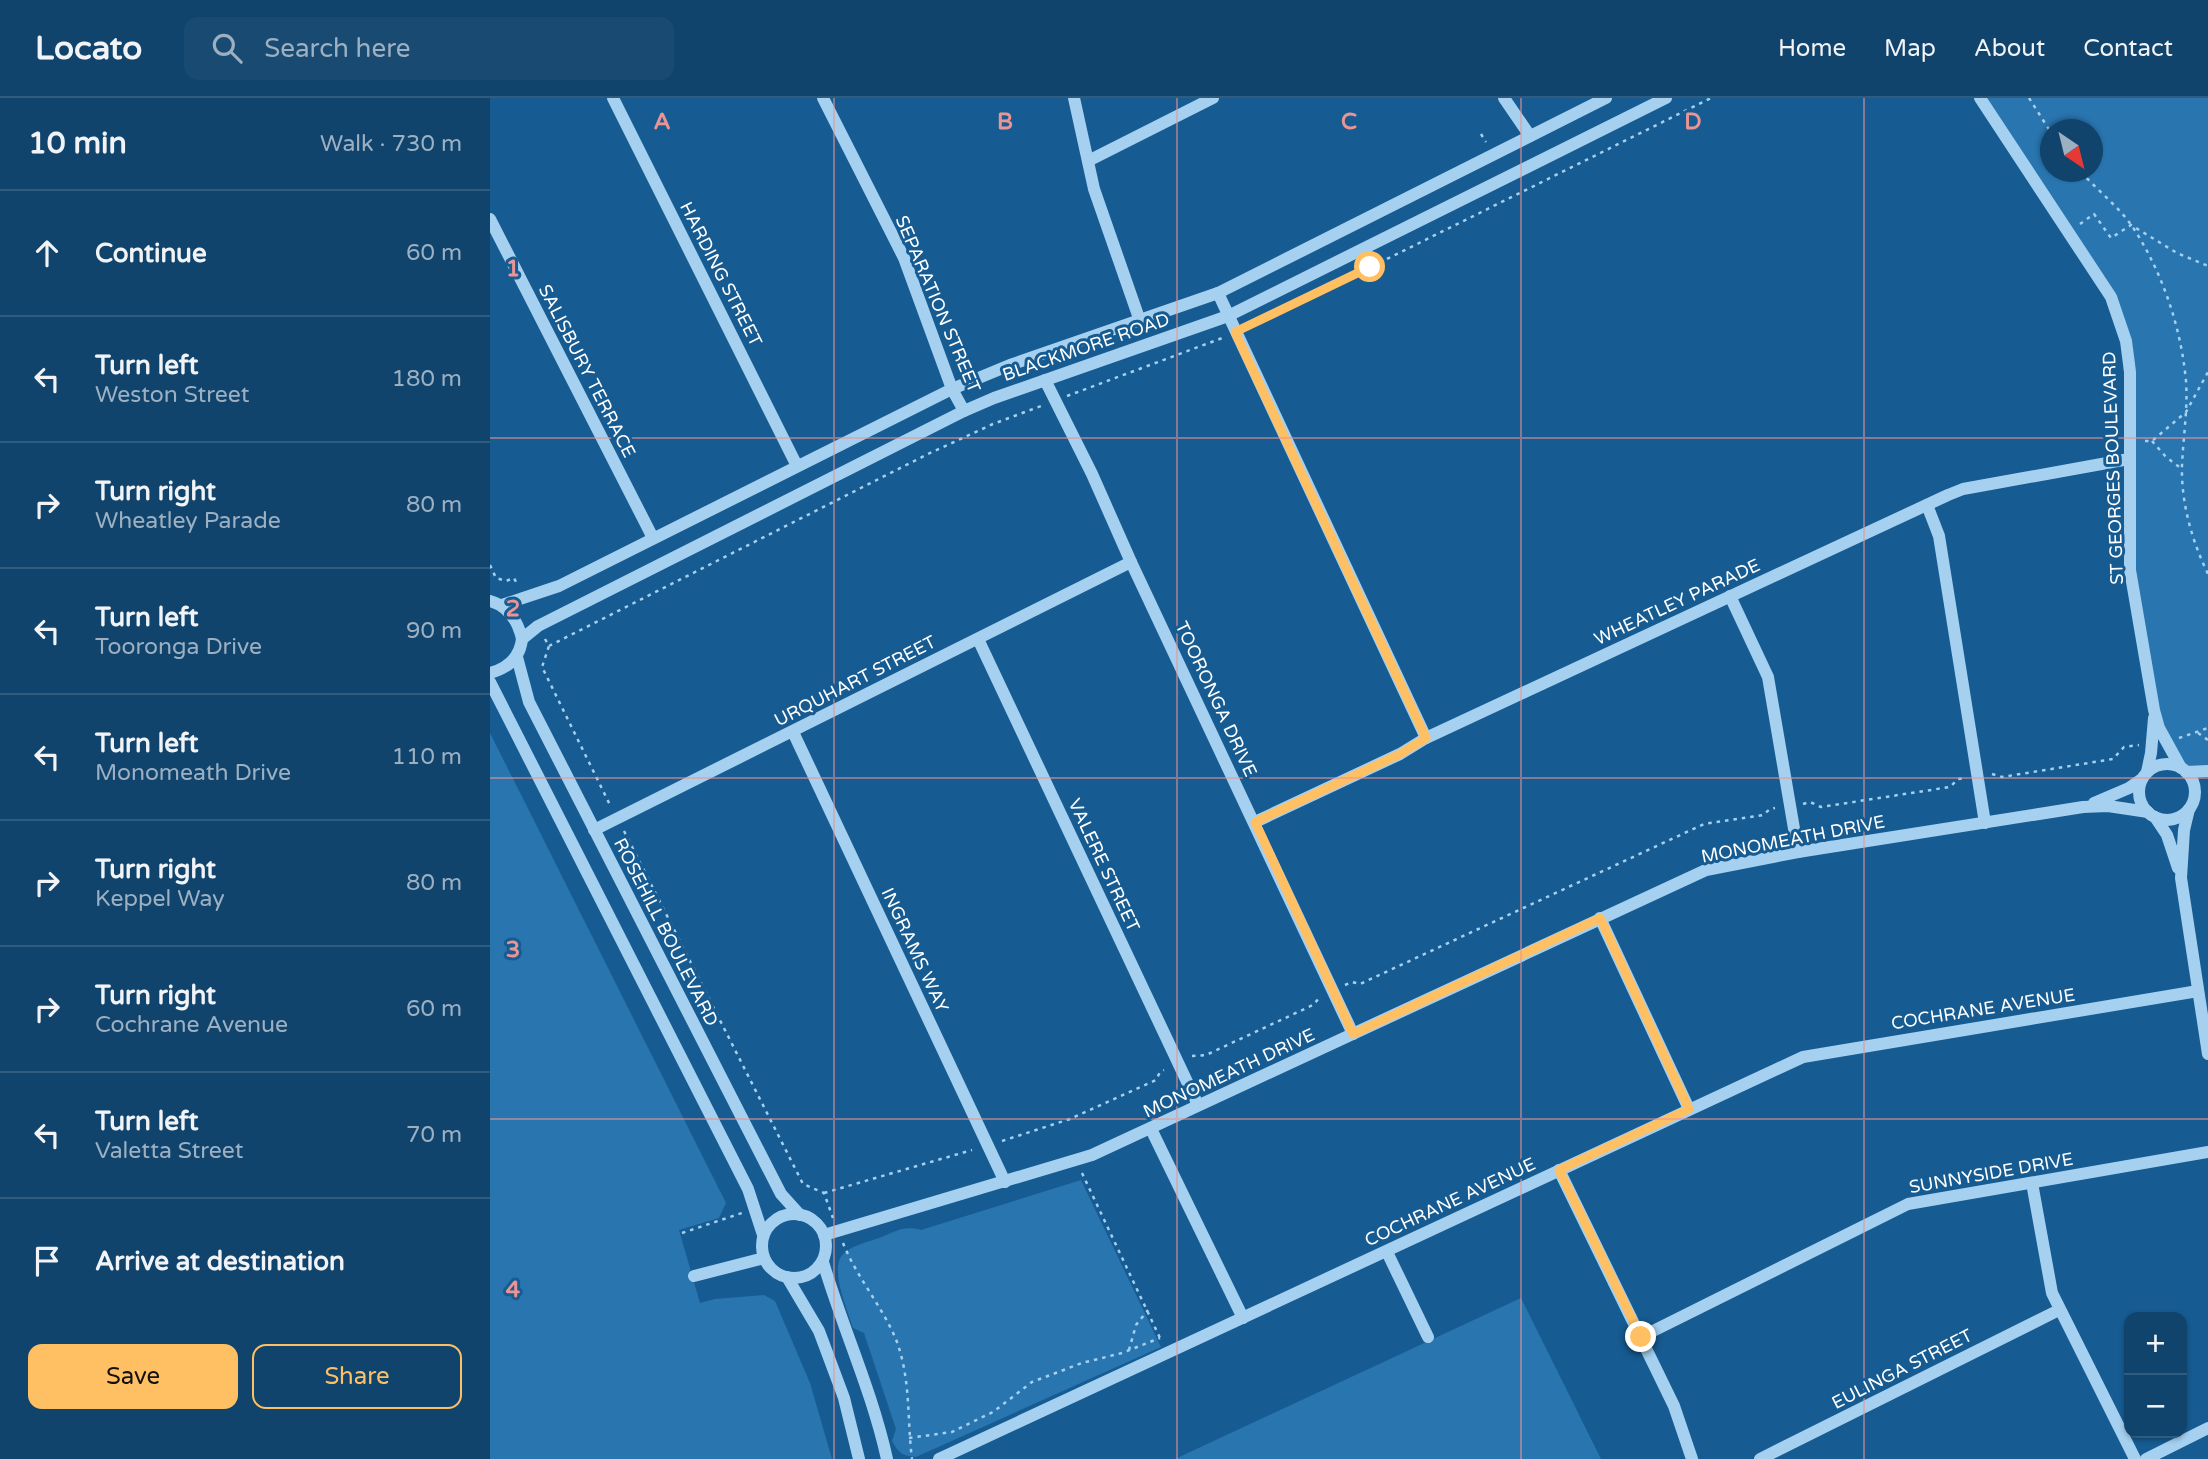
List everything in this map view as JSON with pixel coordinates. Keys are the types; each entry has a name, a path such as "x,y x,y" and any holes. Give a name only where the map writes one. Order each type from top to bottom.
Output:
{"street":[{"name":"HARDING STREET","path":"613,98 797,466"},
{"name":"SEPARATION STREET","path":"824,98 904,258 953,389 964,411"},
{"path":"1074,98 1094,190 1140,321"},
{"path":"1088,161 1213,98"},
{"path":"1504,98 1530,136"},
{"name":"BLACKMORE ROAD","path":"496,603 524,599 559,586 953,389 1010,365 1218,293 1606,98"},
{"name":"BLACKMORE ROAD","path":"522,639 538,626 964,411 1228,316 1666,98"},
{"name":"ST GEORGES BOULEVARD","path":"1980,98 2112,297 2122,323 2130,372 2130,570 2154,710 2166,742 2183,770"},
{"name":"SALISBURY TERRACE","path":"490,219 653,538"},
{"path":"1218,293 1426,738"},
{"name":"TOORONGA DRIVE","path":"1045,380 1092,474 1353,1034"},
{"name":"WHEATLEY PARADE","path":"1255,822 1400,754 1426,738 1963,489 2129,459"},
{"path":"1927,505 1939,536 1985,823"},
{"name":"URQUHART STREET","path":"594,830 1131,562"},
{"path":"1730,596 1768,677 1798,852"},
{"path":"490,673 509,665 517,657 522,639 516,621 496,603"},
{"name":"VALERE STREET","path":"978,639 1198,1105"},
{"name":"ROSEHILL BOULEVARD","path":"517,657 529,702 781,1194 800,1215"},
{"path":"490,682 748,1189 763,1235 764,1258 775,1272 787,1277 807,1275 823,1262 831,1233 810,1218 800,1215 784,1217 772,1224 763,1235"},
{"name":"ST GEORGES BOULEVARD","path":"2144,776 2152,743 2154,710"},
{"name":"INGRAMS WAY","path":"793,732 1005,1182"},
{"path":"2182,878 2167,835 2139,797 2144,776 2163,764 2183,770 2208,771"},
{"path":"2183,770 2193,782 2194,791 2184,830 2182,878 2208,1054"},
{"name":"MONOMEATH DRIVE","path":"2083,807 2122,792 2144,776"},
{"path":"2152,815 2173,819 2208,798"},
{"name":"MONOMEATH DRIVE","path":"831,1233 1076,1161 1151,1129 1706,870 1798,852 2083,807 2108,806 2152,815"},
{"path":"1600,918 1689,1109"},
{"name":"COCHRANE AVENUE","path":"939,1459 1689,1109 1814,1054 2198,991"},
{"path":"1151,1129 1243,1318"},
{"name":"SUNNYSIDE DRIVE","path":"1641,1337 1908,1204 2208,1152"},
{"path":"1559,1170 1674,1406 1692,1459"},
{"path":"2032,1183 2052,1293 2135,1459"},
{"path":"1387,1252 1428,1337"},
{"path":"694,1276 764,1258"},
{"path":"823,1262 839,1315 861,1367 878,1419 887,1459"},
{"path":"787,1277 819,1331 844,1398 859,1459"},
{"name":"EULINGA STREET","path":"1760,1459 2059,1310"},
{"path":"2146,1459 2208,1428"}],"path":[{"path":"1712,98 1235,332 993,424 928,454 549,646 542,667 803,1184 824,1192 1070,1119 1156,1080 1160,1072 1195,1055 1206,1055 1313,1005 1317,998 1334,990 1352,982 1360,984 1704,824 1763,815 1770,809 1810,802 1821,807 1950,787 1958,779 1995,774 2002,777 2113,759 2124,747 2152,743"},
{"path":"2029,98 2042,119"},
{"path":"2090,182 2131,225 2177,253 2208,266"},
{"path":"2069,231 2094,214 2111,238 2131,225"},
{"path":"2131,225 2162,284 2179,330 2186,382 2182,469 2188,520 2208,574"},
{"path":"2152,442 2186,412 2208,372"},
{"path":"2129,440 2152,442 2165,457 2182,469"},
{"path":"490,565 496,578 506,581 514,578 524,599"},
{"path":"538,626 549,646"},
{"path":"2166,742 2208,728"},
{"path":"2198,733 2208,740"},
{"path":"1076,1161 1167,1353"},
{"path":"824,1192 831,1233 896,1341 906,1374 912,1459"},
{"path":"1129,1350 1136,1325 1148,1310"},
{"path":"909,1438 952,1432 993,1412 1032,1382 1160,1338"}],"shaded area":[{"path":"1980,98 2208,98 2208,771 2186,772 2159,728 2130,570 2129,459 2121,323"},
{"path":"490,733 726,1203 719,1218 679,1230 700,1303 715,1299 764,1295 775,1301 810,1383 832,1459 490,1459"},
{"path":"1081,1180 1161,1347 916,1457 901,1453 892,1441 896,1429 864,1333 853,1328 844,1301 838,1270 843,1254 856,1246 899,1230 921,1230"},
{"path":"1521,1298 1601,1459 1175,1459"}],"route":[{"path":"1370,267 1235,332 1426,738 1400,754 1255,822 1353,1034 1600,918 1689,1109 1559,1170 1641,1337"}]}
